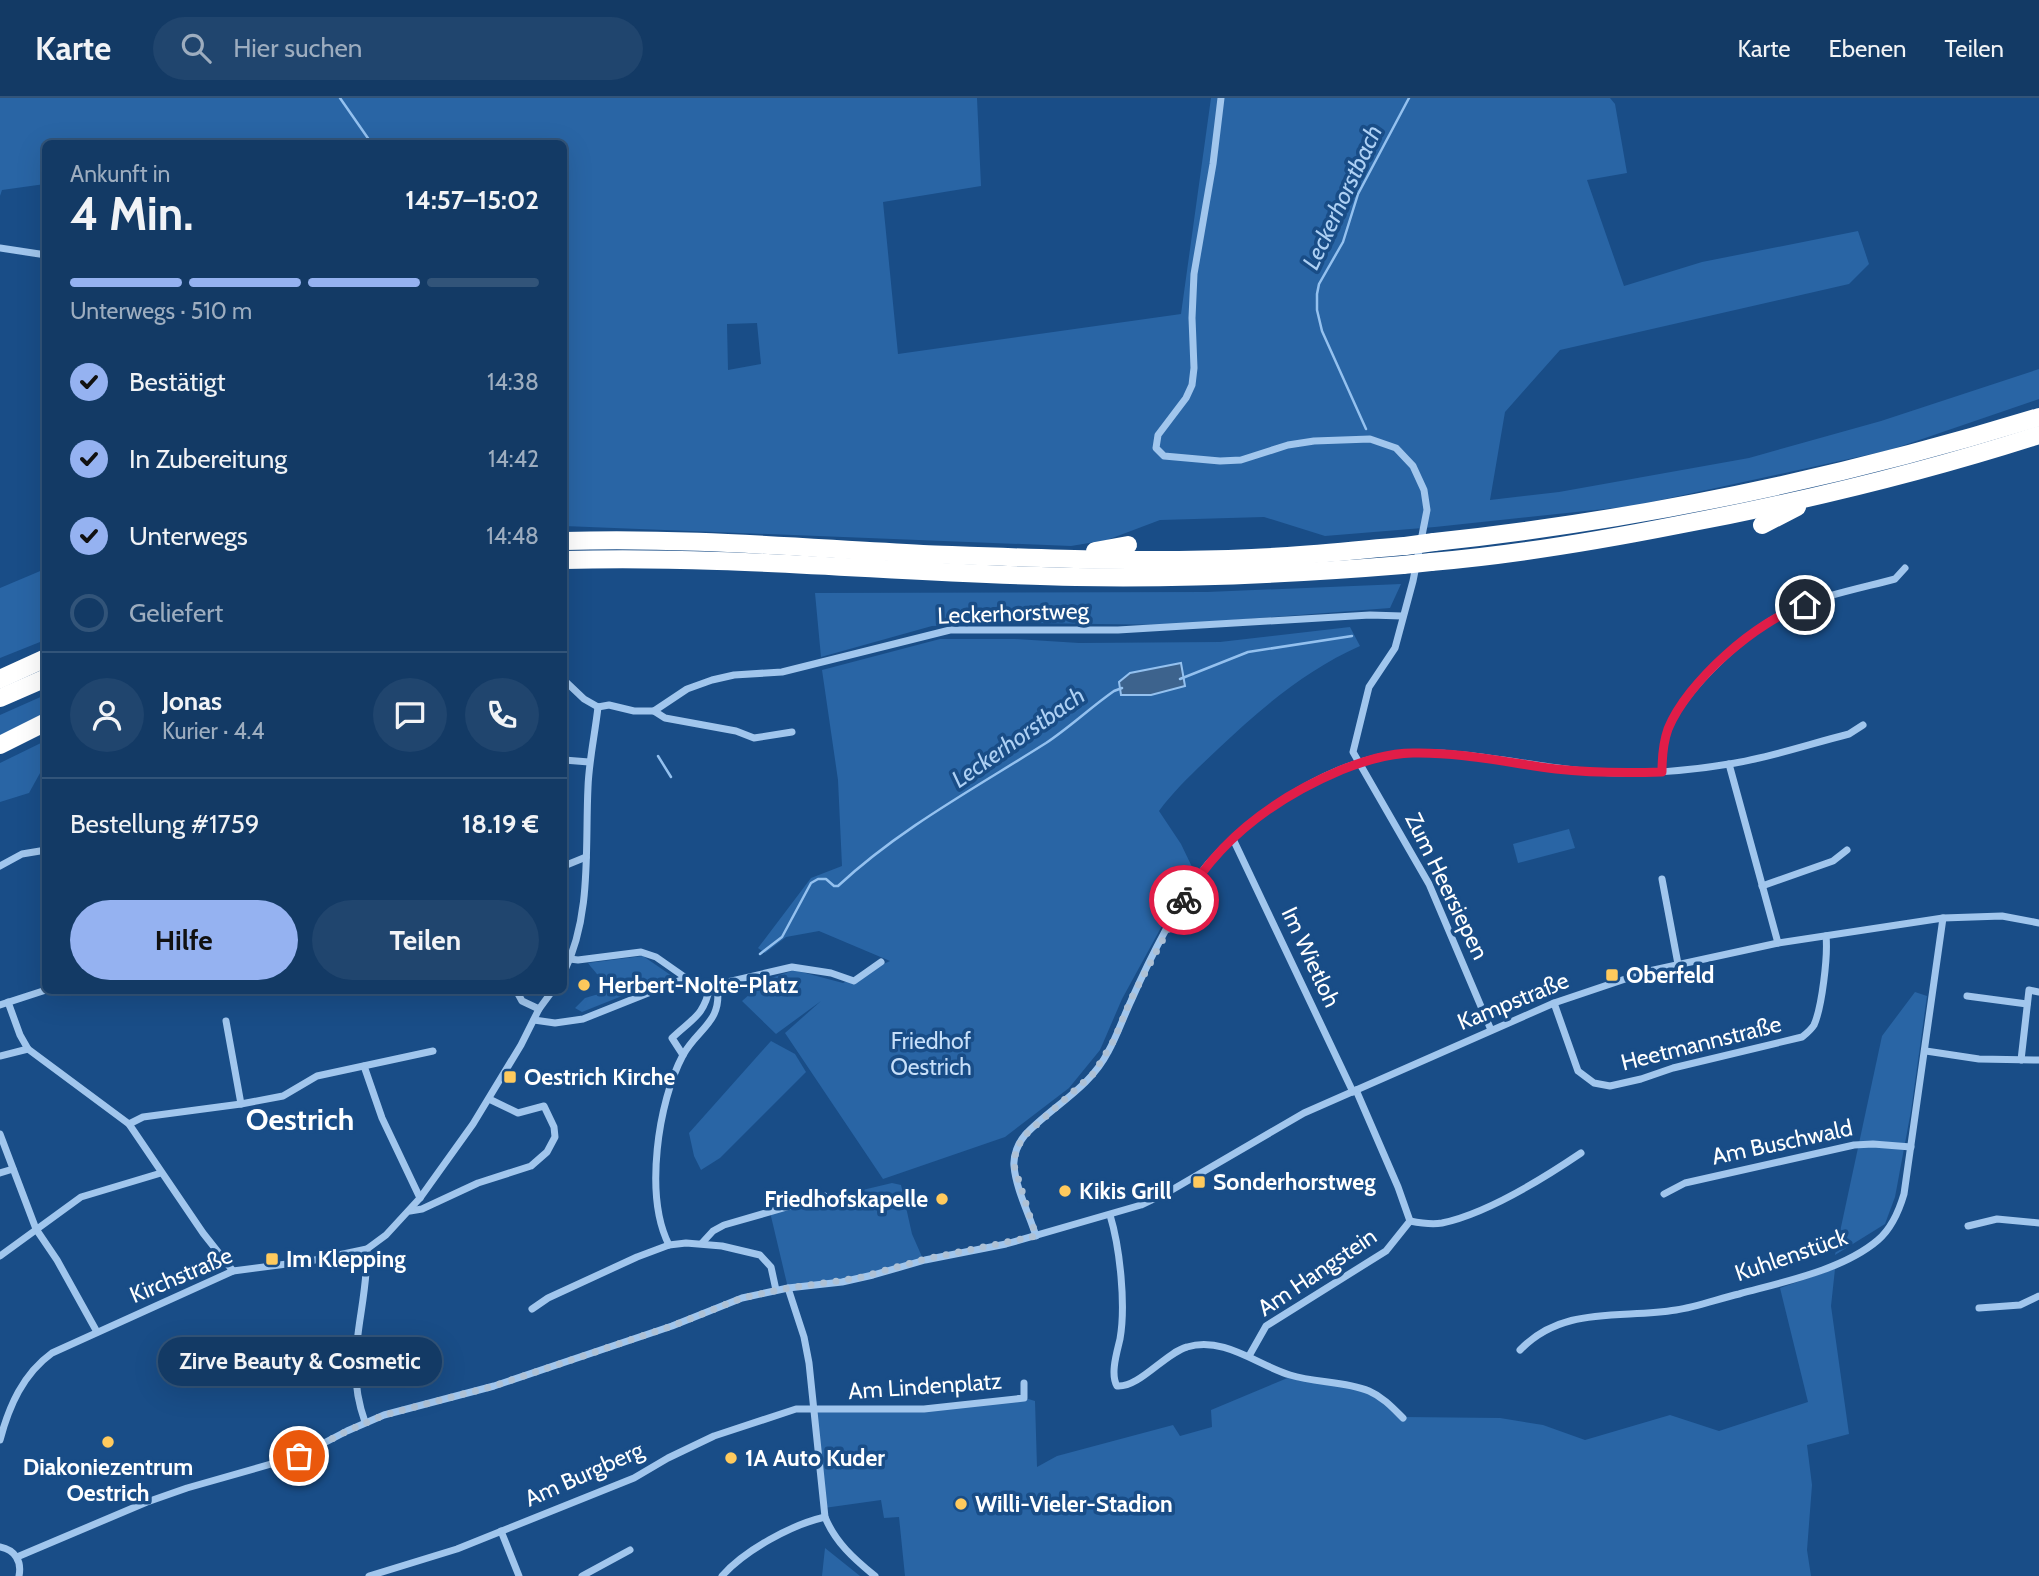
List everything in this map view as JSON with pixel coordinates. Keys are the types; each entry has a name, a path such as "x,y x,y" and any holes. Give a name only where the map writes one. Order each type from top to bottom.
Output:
{"highway":[{"path":"567,541 708,541 1029,557 1149,560 1250,558 1360,549 1537,531 1691,506 1896,458 2039,417"},
{"path":"567,560 616,558 743,561 1075,577 1256,575 1475,559 1634,534 1816,497 1931,468 2039,435"},
{"path":"1762,525 1816,497"},
{"path":"1310,543 1360,549"},
{"path":"1029,557 1128,545"},
{"path":"1475,559 1524,562"},
{"path":"0,678 42,660"},
{"path":"0,698 42,680"},
{"path":"0,745 42,724"}],"street":[{"path":"1221,98 1213,164 1194,274 1192,385 1186,398 1158,435 1156,447 1164,456 1220,461 1241,460 1288,445 1314,441 1370,439 1396,447 1413,466 1424,490 1427,510 1413,581 1395,648 1369,687 1365,701 1353,752 1360,762"},
{"path":"0,248 42,254"},
{"path":"1662,772 1662,753 1667,730 1682,703 1700,680 1735,649 1791,609 1895,579 1905,568"},
{"name":"Leckerhorstweg","path":"654,711 687,689 712,680 782,672 950,630 1118,630 1370,615 1402,616"},
{"path":"567,683 584,699 598,707 609,705 634,711 654,711 666,719 736,731 754,738 792,733"},
{"path":"567,965 586,887 589,762 598,707"},
{"path":"1036,1236 1014,1165 1016,1150 1024,1136 1094,1073 1110,1048 1143,976 1206,866 1253,820 1286,797 1360,762 1391,754 1452,754 1581,771 1662,772 1729,764 1849,733 1863,725"},
{"path":"567,760 589,762"},
{"name":"Zum Heersiepen","path":"1360,762 1429,884 1491,1030"},
{"path":"1729,764 1779,943"},
{"name":"Im Wietloh","path":"1233,839 1355,1091"},
{"path":"0,866 22,854 42,850"},
{"path":"1762,886 1833,861 1847,850"},
{"path":"567,865 586,857"},
{"path":"1662,879 1678,964"},
{"name":"Kampstraße","path":"17,1556 147,1502 299,1456 384,1415 494,1386 672,1326 742,1298 776,1290 853,1279 925,1259 1036,1236 1141,1205 1170,1191 1293,1118 1554,1003 1649,971 1779,943 1943,918 2002,916 2039,923"},
{"name":"Kuhlenstück","path":"1520,1350 1534,1336 1562,1323 1597,1315 1679,1310 1825,1269 1863,1251 1879,1239 1892,1224 1900,1207 1926,1051 1943,918"},
{"name":"Heetmannstraße","path":"1554,1003 1577,1071 1594,1083 1610,1086 1641,1079 1673,1068 1802,1037 1812,1029 1818,1014 1828,948 1826,936"},
{"path":"570,958 578,960 641,952 656,957 686,978 717,985 792,967 831,973 854,981 881,962"},
{"path":"534,1020 555,1023 583,1020 686,978"},
{"path":"683,1055 672,1038 703,1010 717,985"},
{"path":"669,1245 658,1213 657,1163 664,1103 683,1055 716,1013 717,985"},
{"path":"2021,1060 2029,990 2039,992"},
{"path":"42,991 4,1004 28,1049 129,1124 203,1233 233,1270"},
{"path":"518,994 522,1001 539,1009"},
{"name":"Kirchstraße","path":"0,1440 12,1406 33,1368 52,1353 233,1270 310,1261 367,1249 409,1212 420,1198 489,1099 550,994"},
{"path":"1968,996 2027,1004"},
{"path":"226,1021 241,1104"},
{"path":"0,1056 28,1049"},
{"path":"129,1124 143,1118 284,1096 317,1076 433,1051"},
{"path":"1926,1051 1979,1059 2039,1060"},
{"path":"364,1066 391,1140 420,1198"},
{"path":"1355,1091 1398,1187 1409,1222 1440,1223 1462,1217 1506,1197 1581,1153"},
{"path":"409,1212 422,1209 478,1183 531,1166 552,1144 555,1137 554,1127 544,1107 518,1114 489,1099"},
{"path":"0,1134 36,1229 57,1260 97,1332"},
{"name":"Am Buschwald","path":"1664,1194 1685,1183 1854,1144 1911,1147"},
{"path":"0,1173 13,1169"},
{"path":"0,1256 80,1197 161,1173"},
{"path":"702,1243 713,1231 724,1225 825,1196"},
{"path":"1111,1215 1118,1246 1122,1325 1115,1371 1115,1382 1118,1386 1132,1382 1177,1352 1192,1346 1230,1349 1290,1375 1370,1391 1385,1400 1404,1418"},
{"path":"1968,1226 1997,1219 2039,1223"},
{"name":"Am Hangstein","path":"1250,1356 1266,1326 1386,1251 1409,1222"},
{"path":"532,1309 548,1298 598,1274 669,1245 702,1243 760,1255 771,1267 776,1290"},
{"path":"365,1422 356,1392 354,1364 367,1249"},
{"path":"788,1288 804,1338 825,1517 840,1543 875,1576"},
{"path":"1979,1308 2020,1305 2039,1296"},
{"name":"Am Lindenplatz","path":"814,1408 858,1411 989,1403 1024,1398 1024,1382"},
{"name":"Am Burgberg","path":"369,1576 457,1549 634,1478 714,1436 796,1409 814,1408"},
{"path":"722,1576 733,1563 758,1547 810,1520 825,1517"},
{"path":"501,1531 519,1576"},
{"path":"0,1547 17,1556 19,1576"},
{"path":"582,1576 630,1550"}],"green space":[{"path":"0,98 977,98 981,186 883,202 898,354 1181,314 1211,98 1610,98 1615,104 1627,173 1587,180 1624,286 1702,262 1858,231 1869,264 1849,284 1560,350 1505,412 1490,500 1559,492 1749,458 1881,421 2039,369 2039,399 1890,450 1633,506 1435,527 1325,536 1264,517 1160,520 1107,540 1071,546 567,526 567,140 42,140 42,184 2,190 0,196","holes":["757,323 761,364 728,370 727,324"]},
{"path":"42,570 42,641 0,658 0,588"},
{"path":"1401,584 1390,608 1169,625 1030,623 932,626 821,657 815,593 1207,592"},
{"name":"Friedhof Oestrich","path":"1350,627 1360,646 1321,666 1268,705 1195,771 1159,811 1181,844 1193,869 1122,999 1100,1050 1069,1088 1005,1137 883,1179 785,1033 821,1001 776,1034 742,1001 766,980 794,970 843,983 890,961 819,931 786,937 765,953 758,948 811,878 842,866 838,780 822,670 940,639 1015,639 1079,643 1220,642"},
{"path":"42,696 42,718 0,738 0,715"},
{"path":"42,742 42,769 29,793 0,802 0,763"},
{"path":"1569,829 1575,848 1518,863 1513,844"},
{"path":"643,956 672,976 582,1012 575,1008 585,998 602,993 601,980 588,963"},
{"path":"1915,992 1927,996 1911,1111 1895,1197 1885,1224 1835,1255 1882,1036"},
{"path":"771,1041 795,1054 806,1072 720,1158 701,1170 694,1156 689,1133"},
{"path":"892,1183 901,1185 912,1234 923,1259 873,1274 788,1288 770,1212"},
{"path":"1835,1269 1831,1306 1849,1434 1807,1445 1812,1485 1807,1550 1811,1576 905,1576 899,1517 884,1518 881,1500 824,1508 815,1409 863,1412 1025,1398 1035,1401 1037,1467 1057,1456 1173,1425 1180,1436 1212,1427 1211,1410 1290,1377 1369,1392 1404,1417 1500,1418 1543,1425 1585,1440 1670,1415 1719,1431 1808,1402 1780,1288"},
{"path":"825,1548 860,1576 822,1576"}],"shaded area":[{"path":"1181,663 1185,686 1151,695 1121,695 1119,682 1130,673"}],"waterway":[{"path":"340,98 369,140"},
{"name":"Leckerhorstbach","path":"1366,429 1322,331 1317,310 1317,294 1319,284 1343,242 1358,194 1409,98"},
{"name":"Leckerhorstbach","path":"1180,679 1248,652 1352,636"},
{"name":"Leckerhorstbach","path":"760,954 782,937 811,883 826,879 838,886 886,846 1046,743 1105,697 1122,688"},
{"path":"658,756 671,777"}],"way so far":[{"path":"299,1456 384,1415 494,1386 672,1326 742,1298 788,1288 842,1282 925,1259 1036,1236 1014,1165 1016,1150 1024,1136 1079,1089 1106,1056 1131,999 1184,900"}],"place":[{"name":"Oberfeld","path":"1612,975"},
{"name":"Herbert-Nolte-Platz","path":"584,985"},
{"name":"Oestrich Kirche","path":"510,1077"},
{"name":"Sonderhorstweg","path":"1199,1182"},
{"name":"Kikis Grill","path":"1065,1191"},
{"name":"Friedhofskapelle","path":"942,1199"},
{"name":"Im Klepping","path":"272,1259"},
{"name":"Diakoniezentrum Oestrich","path":"108,1442"},
{"name":"Zirve Beauty & Cosmetic","path":"299,1456"},
{"name":"1A Auto Kuder","path":"731,1458"},
{"name":"Willi-Vieler-Stadion","path":"961,1504"}],"district":[{"name":"Oestrich","path":"300,1119"}],"route":[{"path":"1184,900 1206,866 1253,820 1297,790 1360,762 1391,754 1452,754 1558,769 1623,773 1662,772 1662,753 1667,730 1682,703 1700,680 1751,636 1791,609 1805,605"}]}
